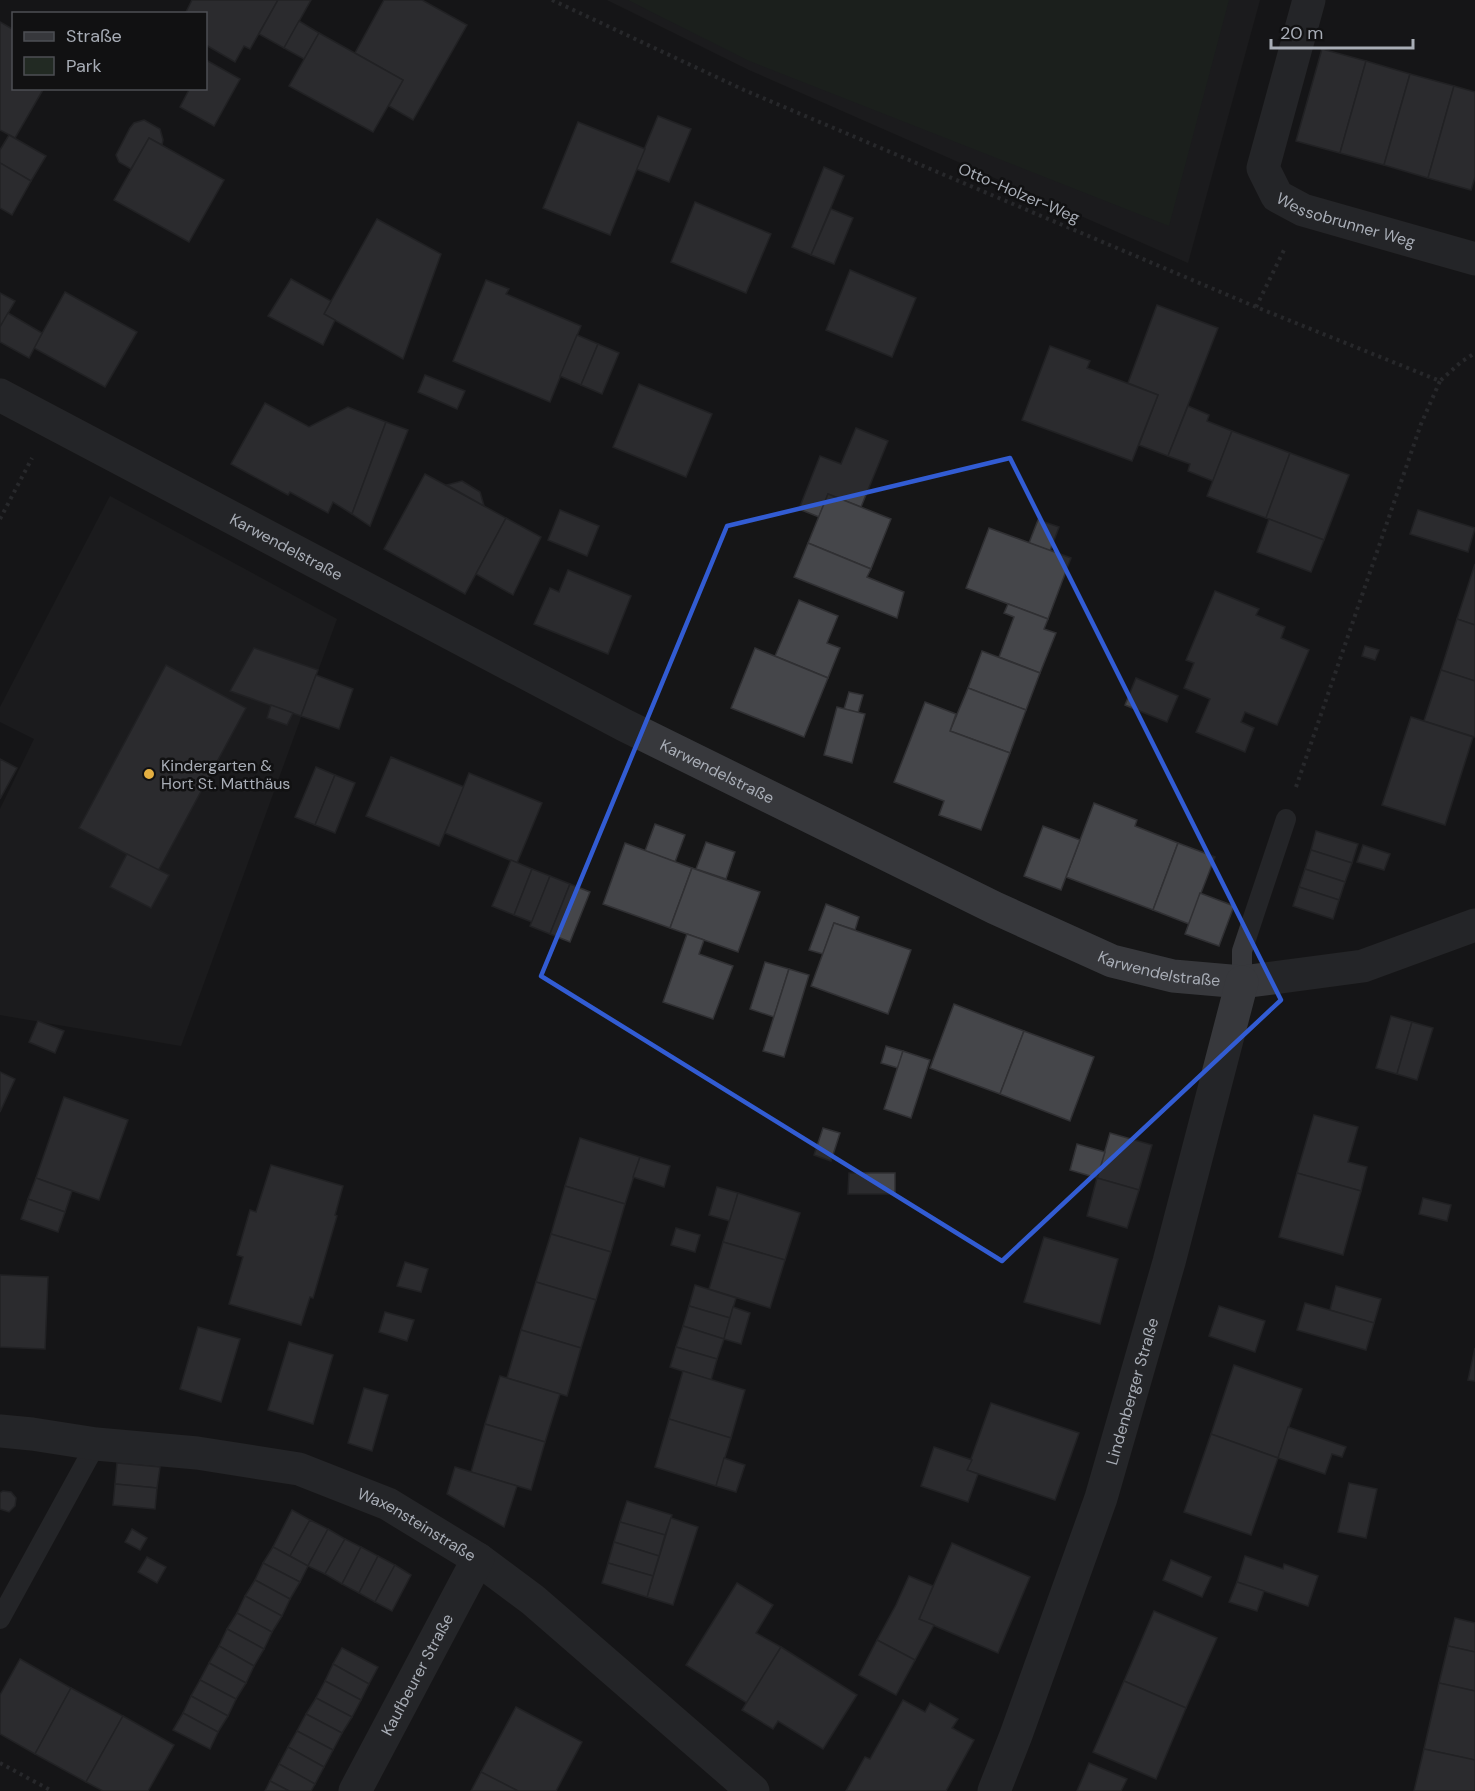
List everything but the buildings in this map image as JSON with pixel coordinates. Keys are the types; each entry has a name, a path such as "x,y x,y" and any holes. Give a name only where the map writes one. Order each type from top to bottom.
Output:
{"street":[{"name":"Wessobrunner Weg","path":"1309,0 1263,168 1277,196 1304,210 1475,259"},
{"name":"Karwendelstraße","path":"0,395 624,725 994,908 1112,961 1173,976 1242,982 1363,966 1475,925"},
{"name":"Lindenberger Straße","path":"994,1791 1101,1498 1169,1262 1242,982"},
{"name":"Waxensteinstraße","path":"0,1431 96,1444 197,1453 299,1469 387,1503 478,1558 533,1600 753,1791"},
{"name":"Kaufbeurer Straße","path":"355,1791 478,1558"}],"lane":[{"path":"1242,982 1242,951 1286,819"},
{"path":"0,1619 96,1444"}],"path":[{"name":"Otto-Holzer-Weg","path":"552,0 744,90 1256,307 1440,381"},
{"path":"1256,307 1304,210"},
{"path":"1286,819 1420,424 1440,381 1475,353"},
{"path":"0,519 51,423"},
{"path":"0,1763 52,1791"}],"highlighted area":[{"path":"1010,458 1281,1000 1002,1261 541,976 727,526"}],"shaded area":[{"path":"607,0 1260,0 1188,263 749,70"},
{"name":"Kindergarten & Hort St. Matthäus","path":"110,496 337,619 181,1046 0,1015 0,809 34,739 0,722 0,707"}],"green space":[{"path":"628,0 1229,0 1169,226 747,60"}],"place":[{"name":"Kindergarten & Hort St. Matthäus","path":"149,774"}]}
